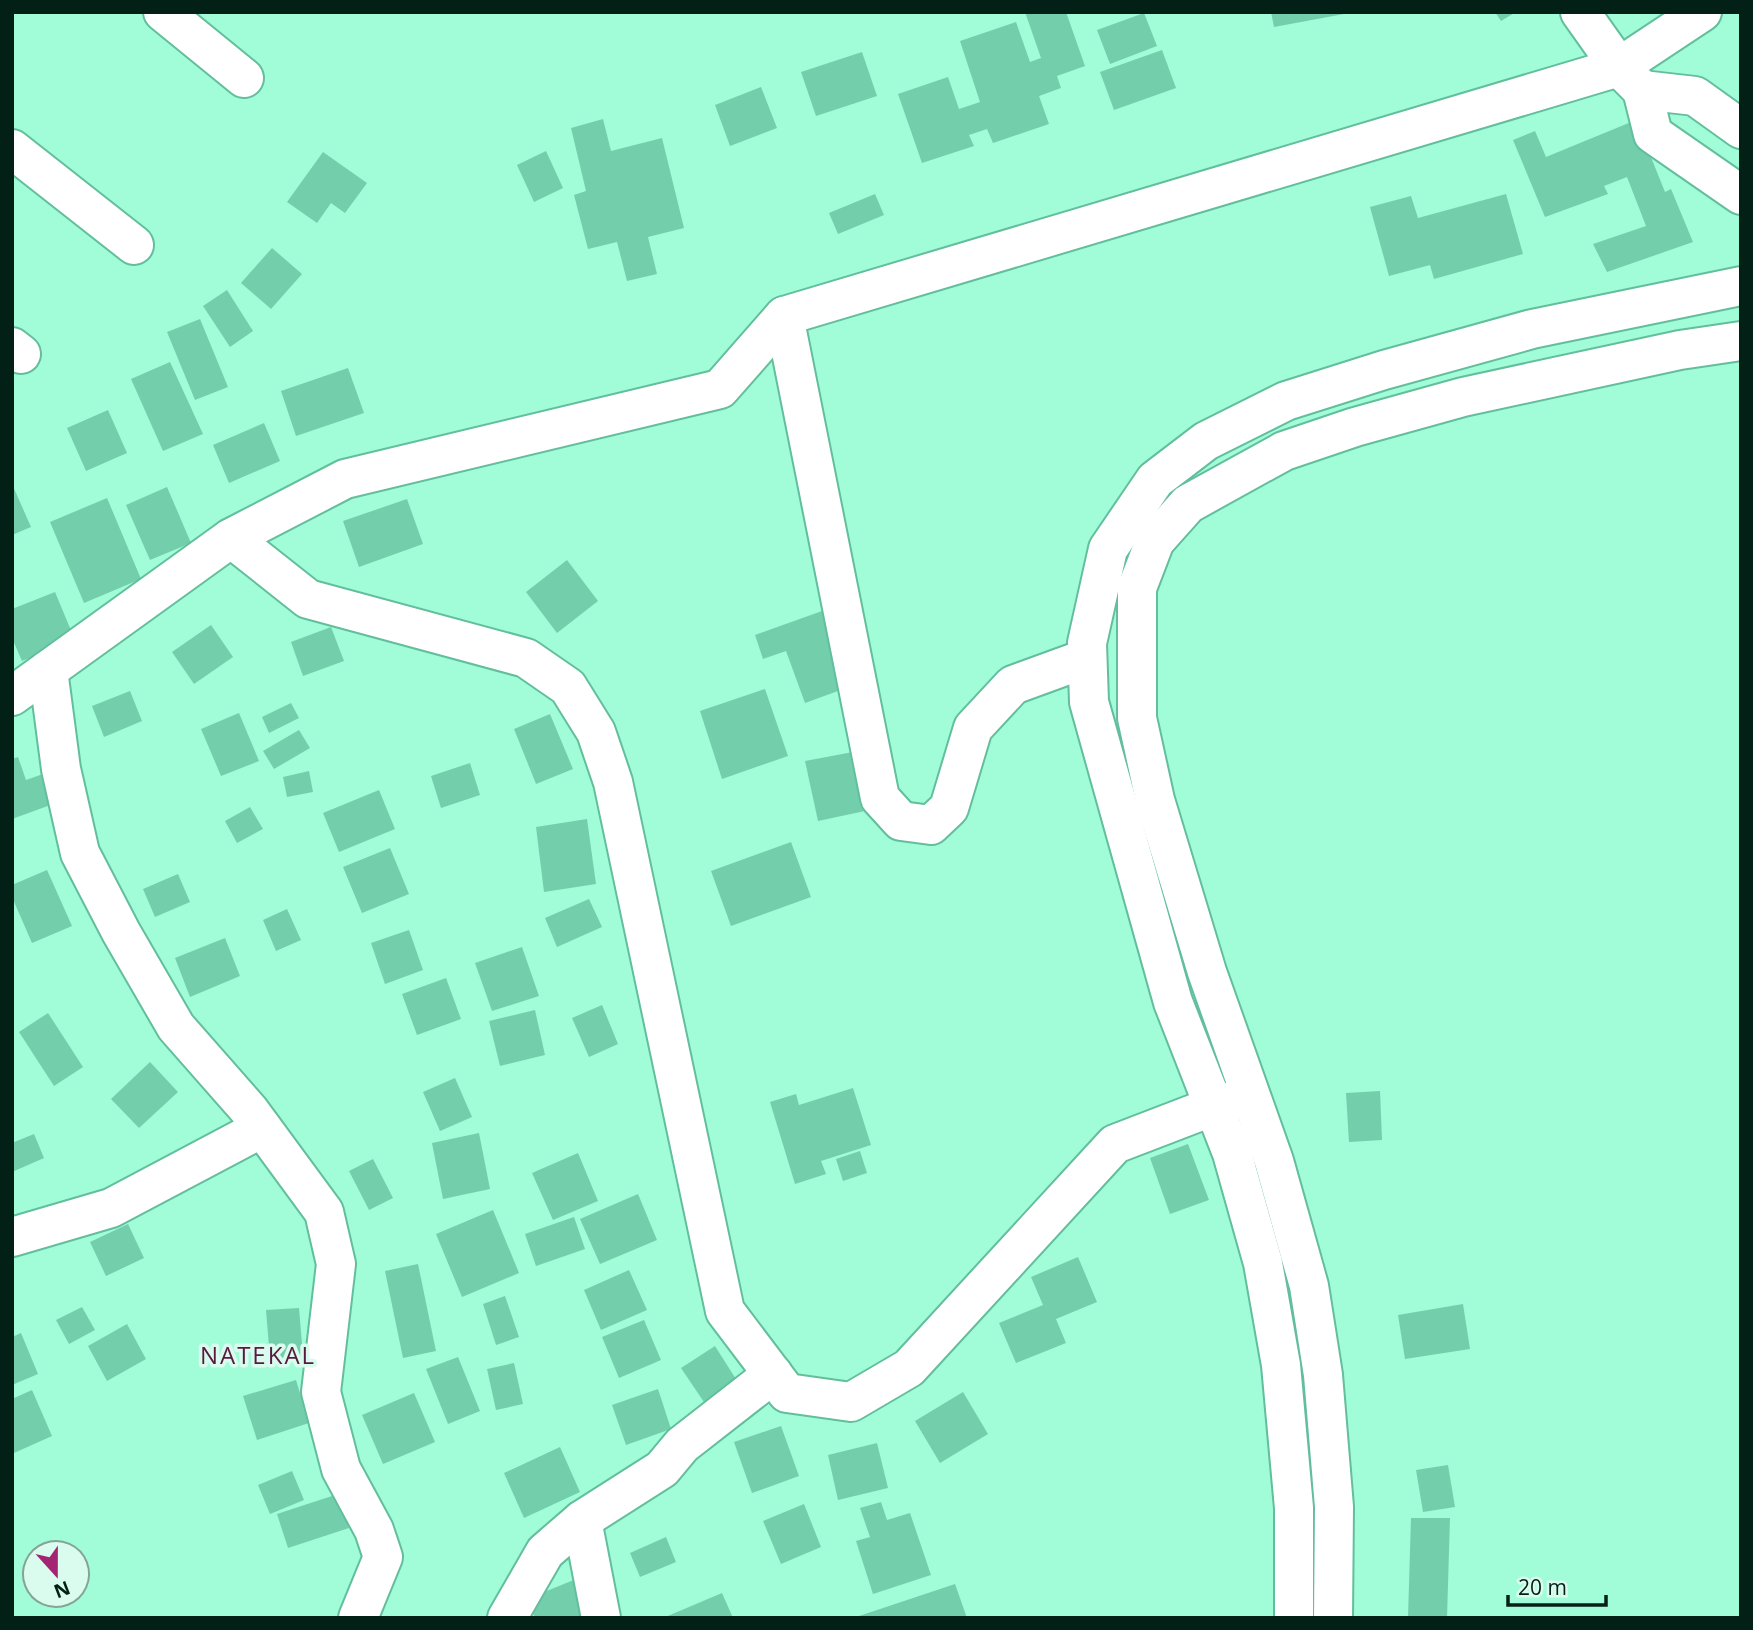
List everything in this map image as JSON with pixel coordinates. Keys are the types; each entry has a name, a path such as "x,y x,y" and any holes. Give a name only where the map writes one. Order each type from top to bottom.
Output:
{"street":[{"path":"163,12 244,78"},
{"path":"1580,12 1630,79 1653,134 1738,200"},
{"path":"12,696 232,538 345,479 720,389 784,316 1630,79 1702,12"},
{"path":"1630,79 1695,96 1741,130"},
{"path":"12,149 134,245"},
{"path":"1294,1618 1294,1508 1281,1365 1263,1263 1232,1153 1170,989 1089,702 1087,643 1108,549 1156,480 1206,441 1286,401 1384,370 1532,329 1730,287 1731,276 1741,256"},
{"path":"784,316 880,798 901,821 931,825 949,808 973,727 1013,685 1087,658"},
{"path":"1333,1618 1334,1507 1323,1375 1309,1286 1274,1161 1207,972 1155,800 1138,718 1137,588 1156,541 1188,504 1284,451 1343,431 1489,391 1680,350 1741,341"},
{"path":"232,538 308,599 526,658 568,687 596,732 613,782 725,1311 787,1393 851,1402 909,1368 1115,1144 1214,1106 1251,1096"},
{"path":"48,670 61,769 80,853 121,932 176,1027 262,1128 324,1212 336,1264 321,1392 341,1469 374,1530 383,1557 358,1618"},
{"path":"12,1237 111,1208 262,1128"},
{"path":"507,1618 545,1552 582,1520 662,1469 682,1445 773,1374"},
{"path":"582,1520 601,1618"}],"building":[{"path":"1025,12 1066,12 1085,66 1057,76 1061,88 1039,96 1049,124 993,143 987,129 969,135 974,146 922,163 898,94 948,77 959,109 980,102 960,41 1016,22 1030,62 1041,58"},
{"path":"1271,12 1344,12 1344,14 1274,27"},
{"path":"1495,12 1516,12 1501,21"},
{"path":"1144,13 1157,46 1110,64 1097,30"},
{"path":"1162,50 1176,88 1114,110 1100,72"},
{"path":"862,52 877,96 816,116 801,72"},
{"path":"761,87 777,128 730,146 715,105"},
{"path":"603,119 611,151 662,138 684,228 648,237 657,274 627,281 617,242 588,249 574,195 586,191 571,128"},
{"path":"1636,120 1665,192 1671,189 1693,242 1607,272 1593,244 1646,226 1627,177 1604,186 1608,194 1545,217 1513,140 1535,131 1546,157"},
{"path":"546,151 563,188 534,202 517,165"},
{"path":"323,152 367,183 345,213 331,203 317,223 287,202"},
{"path":"875,194 884,215 838,234 829,213"},
{"path":"1506,194 1523,254 1434,279 1430,265 1389,276 1370,207 1411,196 1418,218"},
{"path":"272,248 302,274 271,309 241,283"},
{"path":"227,290 253,331 230,347 203,306"},
{"path":"200,319 228,387 195,400 167,332"},
{"path":"170,362 203,434 163,451 131,379"},
{"path":"348,368 364,413 296,436 281,391"},
{"path":"108,410 127,453 86,471 67,428"},
{"path":"264,423 280,461 229,483 213,445"},
{"path":"12,484 31,527 12,535"},
{"path":"167,487 191,543 150,560 126,505"},
{"path":"107,498 141,579 84,603 50,522"},
{"path":"407,499 423,544 359,567 343,521"},
{"path":"567,560 598,601 557,633 526,592"},
{"path":"55,592 75,640 22,661 12,638 12,609"},
{"path":"822,611 849,687 805,703 786,651 763,659 755,635"},
{"path":"211,625 233,657 194,684 172,652"},
{"path":"331,627 344,661 303,676 291,642"},
{"path":"765,689 788,756 722,779 700,711"},
{"path":"130,691 142,721 104,737 92,706"},
{"path":"291,703 299,718 269,733 262,717"},
{"path":"239,713 259,761 221,776 201,729"},
{"path":"550,714 573,769 536,784 514,729"},
{"path":"299,730 310,748 274,769 263,751"},
{"path":"853,752 865,811 818,821 805,761"},
{"path":"18,757 26,780 46,773 56,803 12,819 12,759"},
{"path":"470,763 480,795 441,808 431,776"},
{"path":"309,771 313,792 287,797 283,777"},
{"path":"379,790 395,829 339,852 323,813"},
{"path":"250,807 263,829 237,843 225,821"},
{"path":"587,819 596,884 544,892 536,827"},
{"path":"791,842 811,897 731,926 711,871"},
{"path":"390,848 409,894 362,913 343,867"},
{"path":"47,870 72,926 32,943 12,897 12,885"},
{"path":"178,874 190,902 155,917 143,889"},
{"path":"589,899 602,927 557,947 545,918"},
{"path":"287,909 301,940 276,951 263,920"},
{"path":"409,930 423,970 385,984 371,943"},
{"path":"225,938 240,976 190,997 175,958"},
{"path":"522,947 539,996 492,1011 475,963"},
{"path":"446,978 461,1019 417,1035 402,994"},
{"path":"602,1005 618,1044 589,1057 572,1018"},
{"path":"535,1010 545,1055 500,1066 489,1021"},
{"path":"48,1013 83,1067 54,1086 19,1032"},
{"path":"150,1062 178,1092 139,1128 111,1099"},
{"path":"455,1078 472,1117 440,1131 423,1092"},
{"path":"853,1088 871,1145 821,1161 826,1174 795,1184 770,1102 796,1094 799,1105"},
{"path":"1380,1091 1382,1140 1349,1142 1346,1093"},
{"path":"479,1133 490,1189 443,1199 432,1143"},
{"path":"34,1134 44,1158 12,1172 12,1143"},
{"path":"1188,1144 1209,1200 1170,1214 1150,1158"},
{"path":"860,1151 867,1173 843,1181 836,1159"},
{"path":"578,1153 598,1201 553,1220 532,1173"},
{"path":"373,1159 393,1198 369,1210 349,1171"},
{"path":"638,1194 657,1240 600,1264 580,1219"},
{"path":"493,1210 519,1273 462,1297 436,1234"},
{"path":"574,1217 585,1249 536,1266 525,1234"},
{"path":"128,1224 144,1258 106,1276 90,1242"},
{"path":"1078,1257 1097,1302 1056,1319 1066,1343 1016,1363 999,1323 1043,1305 1031,1277"},
{"path":"418,1264 436,1351 403,1358 385,1271"},
{"path":"629,1270 647,1310 601,1330 584,1290"},
{"path":"505,1296 519,1337 496,1345 483,1304"},
{"path":"1463,1304 1470,1349 1405,1359 1398,1315"},
{"path":"82,1307 95,1330 69,1344 56,1320"},
{"path":"299,1308 303,1356 270,1359 266,1310"},
{"path":"644,1320 661,1360 619,1378 602,1337"},
{"path":"127,1324 146,1359 107,1381 88,1346"},
{"path":"21,1333 38,1374 12,1385 12,1337"},
{"path":"715,1346 741,1387 708,1408 681,1368"},
{"path":"458,1357 480,1411 448,1424 426,1369"},
{"path":"514,1363 523,1404 496,1410 487,1369"},
{"path":"296,1380 309,1423 257,1440 243,1396"},
{"path":"658,1389 671,1429 626,1445 612,1405"},
{"path":"32,1390 52,1436 14,1453 12,1399"},
{"path":"963,1392 988,1434 940,1463 915,1421"},
{"path":"414,1393 435,1442 383,1464 362,1415"},
{"path":"781,1426 799,1476 752,1493 734,1442"},
{"path":"877,1443 888,1488 838,1500 828,1455"},
{"path":"560,1447 580,1492 524,1518 504,1473"},
{"path":"1448,1465 1455,1507 1423,1512 1416,1470"},
{"path":"292,1471 304,1500 270,1514 258,1485"},
{"path":"338,1494 349,1528 288,1548 277,1514"},
{"path":"881,1502 887,1520 910,1513 931,1575 873,1594 856,1541 870,1537 860,1508"},
{"path":"804,1504 821,1547 781,1564 763,1521"},
{"path":"1411,1518 1450,1518 1447,1618 1408,1618"},
{"path":"666,1537 676,1562 640,1577 630,1553"},
{"path":"581,1577 598,1618 535,1618 527,1599"},
{"path":"955,1584 967,1618 856,1618 856,1617"},
{"path":"722,1593 733,1618 663,1618"}],"district":[{"name":"NATEKAL","path":"258,1354"}]}
